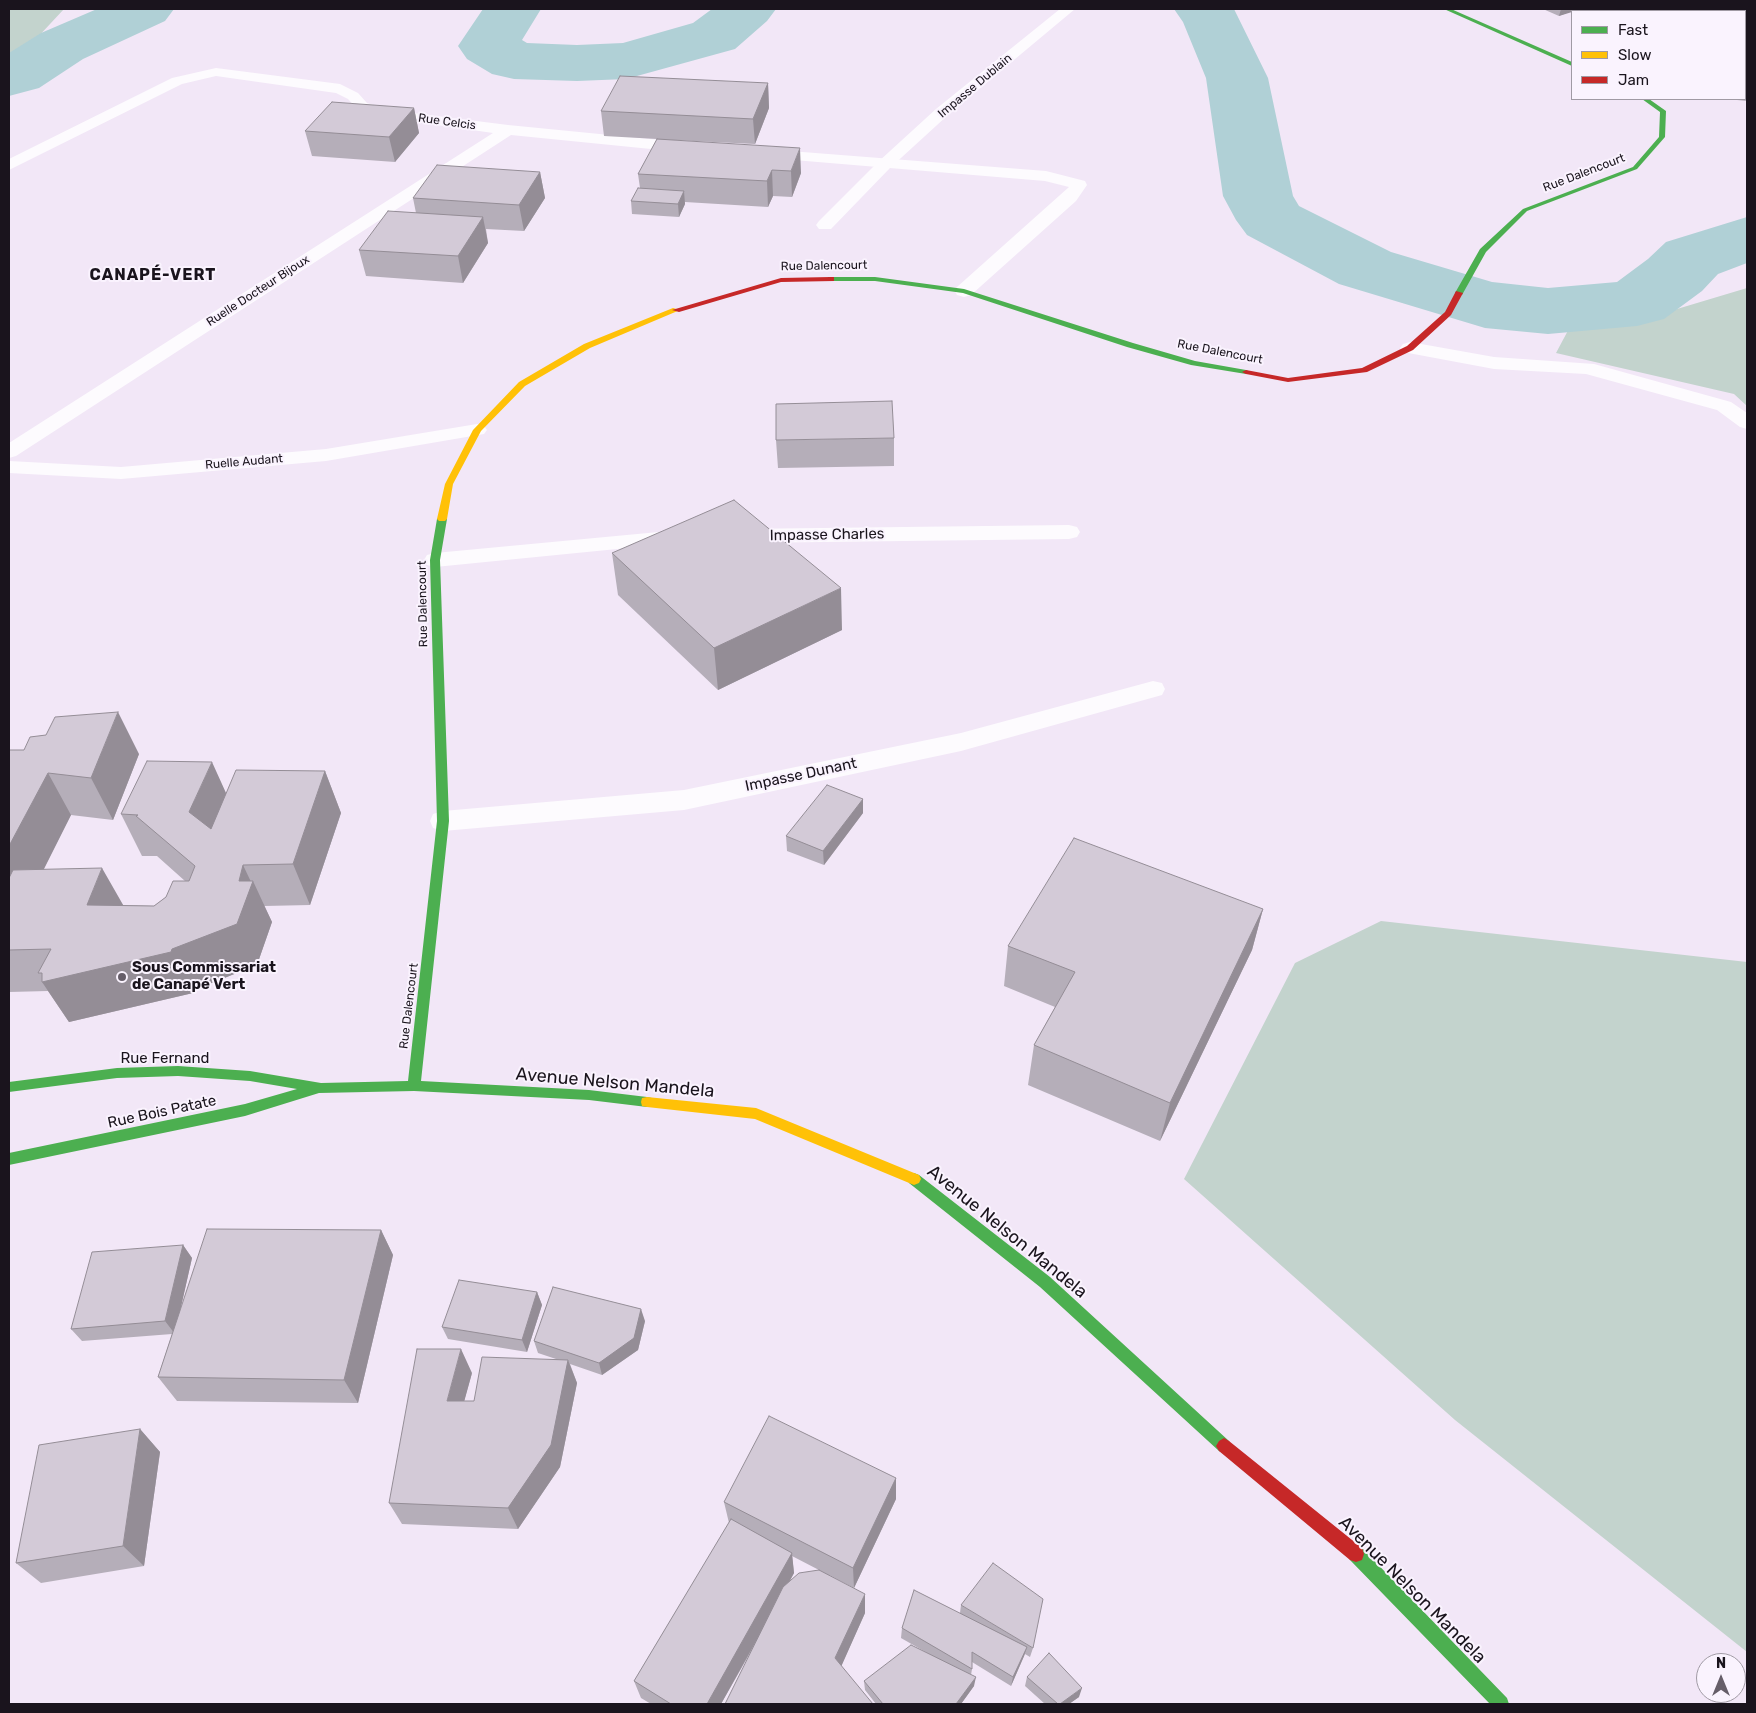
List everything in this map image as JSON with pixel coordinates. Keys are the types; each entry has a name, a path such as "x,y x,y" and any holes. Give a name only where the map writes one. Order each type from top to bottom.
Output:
{"street":[{"name":"Impasse Dublain","path":"825,225 884,165 942,112 1068,9"},
{"path":"1447,9 1571,64"},
{"name":"Rue Celcis","path":"9,165 177,82 216,72 340,89 353,96 362,106 387,114 508,130 710,150"},
{"name":"Rue Dalencourt","path":"414,1086 443,821 435,560 450,484 477,430 522,384 587,346 691,304 780,280 875,279 964,292 1130,345 1194,363 1288,380 1364,370 1410,348 1448,313 1483,251 1525,210 1635,168 1662,137 1663,111 1646,100"},
{"name":"Ruelle Docteur Bijoux","path":"9,452 508,130"},
{"path":"749,153 884,165 1046,176 1079,185 1070,197 964,292"},
{"path":"1410,348 1494,363 1587,368 1724,406 1747,423"},
{"name":"Ruelle Audant","path":"9,467 130,472 326,455 477,430"},
{"name":"Impasse Charles","path":"435,560 706,536 1069,532"},
{"name":"Impasse Dunant","path":"443,821 684,800 961,742 1153,690"},
{"name":"Rue Fernand","path":"9,1087 117,1073 178,1071 250,1076 320,1088"},
{"name":"Avenue Nelson Mandela","path":"320,1088 414,1086 589,1095 756,1114 912,1177 1045,1282 1216,1439 1352,1550 1502,1704"},
{"name":"Rue Bois Patate","path":"9,1159 245,1110 320,1088"}],"shaded area":[{"path":"9,9 64,9 9,68"},
{"path":"1747,288 1747,406 1734,394 1556,353 1572,323 1647,318"},
{"path":"1381,921 1747,962 1747,1652 1455,1420 1184,1179 1295,963"}],"building":[{"path":"620,76 768,83 753,119 601,111"},
{"path":"332,102 414,108 389,137 305,131"},
{"path":"657,139 800,148 791,171 772,170 767,181 638,174"},
{"path":"437,165 540,172 519,205 413,198"},
{"path":"638,188 684,191 678,204 631,201"},
{"path":"388,211 483,217 458,256 359,250"},
{"path":"892,401 894,438 776,440 776,404"},
{"path":"734,500 841,588 714,648 612,553"},
{"path":"118,712 91,778 48,773 9,846 9,750 24,750 30,737 46,735 55,717"},
{"path":"147,761 212,762 189,812 211,829 236,770 325,771 293,864 243,865 239,881 253,881 237,924 172,949 171,952 42,982 42,973 38,973 51,949 9,950 9,878 13,870 102,868 87,905 154,906 166,897 173,881 189,881 195,866 136,816 138,815 121,814"},
{"path":"827,785 863,799 823,851 786,836"},
{"path":"1074,838 1263,909 1170,1103 1034,1045 1075,972 1008,946"},
{"path":"207,1229 381,1230 344,1380 158,1377"},
{"path":"183,1245 165,1321 71,1329 92,1252"},
{"path":"459,1280 537,1292 522,1340 442,1327"},
{"path":"553,1287 641,1309 634,1338 599,1363 534,1341"},
{"path":"417,1349 461,1349 447,1401 474,1401 482,1357 568,1360 551,1445 508,1508 389,1503"},
{"path":"769,1416 896,1478 853,1568 724,1502"},
{"path":"140,1429 123,1546 16,1563 39,1445"},
{"path":"731,1519 792,1553 707,1704 671,1704 634,1681"},
{"path":"993,1563 1043,1599 1033,1648 961,1605"},
{"path":"819,1570 865,1594 835,1658 873,1704 725,1704 783,1587 799,1573"},
{"path":"914,1590 1027,1647 1013,1677 972,1652 972,1669 902,1628"},
{"path":"911,1645 976,1677 956,1704 883,1704 864,1681"},
{"path":"1049,1653 1082,1688 1060,1704 1027,1677"}],"waterway":[{"path":"9,77 17,75 62,46 145,9"},
{"path":"512,9 488,46 514,61 577,63 626,61 714,36 747,9"},
{"path":"1203,9 1210,16 1237,78 1258,196 1272,220 1365,268 1485,305 1548,311 1637,303 1675,275 1692,258 1747,239"}],"traffic: fast":[{"path":"1447,9 1571,64"},
{"path":"1459,293 1483,251 1525,210 1635,168 1662,137 1663,111 1646,100"},
{"path":"831,279 875,279 964,291 1130,345 1194,363 1246,372"},
{"path":"414,1086 443,821 435,560 442,519"},
{"path":"9,1087 117,1073 178,1071 250,1076 321,1088 414,1086 589,1095 647,1102"},
{"path":"9,1159 245,1110 314,1090"},
{"path":"914,1179 1045,1282 1224,1446"},
{"path":"1356,1554 1501,1704"}],"traffic: slow":[{"path":"442,519 449,484 477,430 522,384 587,346 676,310"},
{"path":"647,1102 756,1114 914,1179"}],"traffic: jam":[{"path":"676,310 781,280 831,279"},
{"path":"1246,372 1288,380 1364,370 1410,348 1448,313 1459,293"},
{"path":"1224,1446 1356,1554"}],"place":[{"name":"Sous Commissariat de Canapé Vert","path":"122,977"}],"district":[{"name":"CANAPÉ-VERT","path":"153,275"}]}
